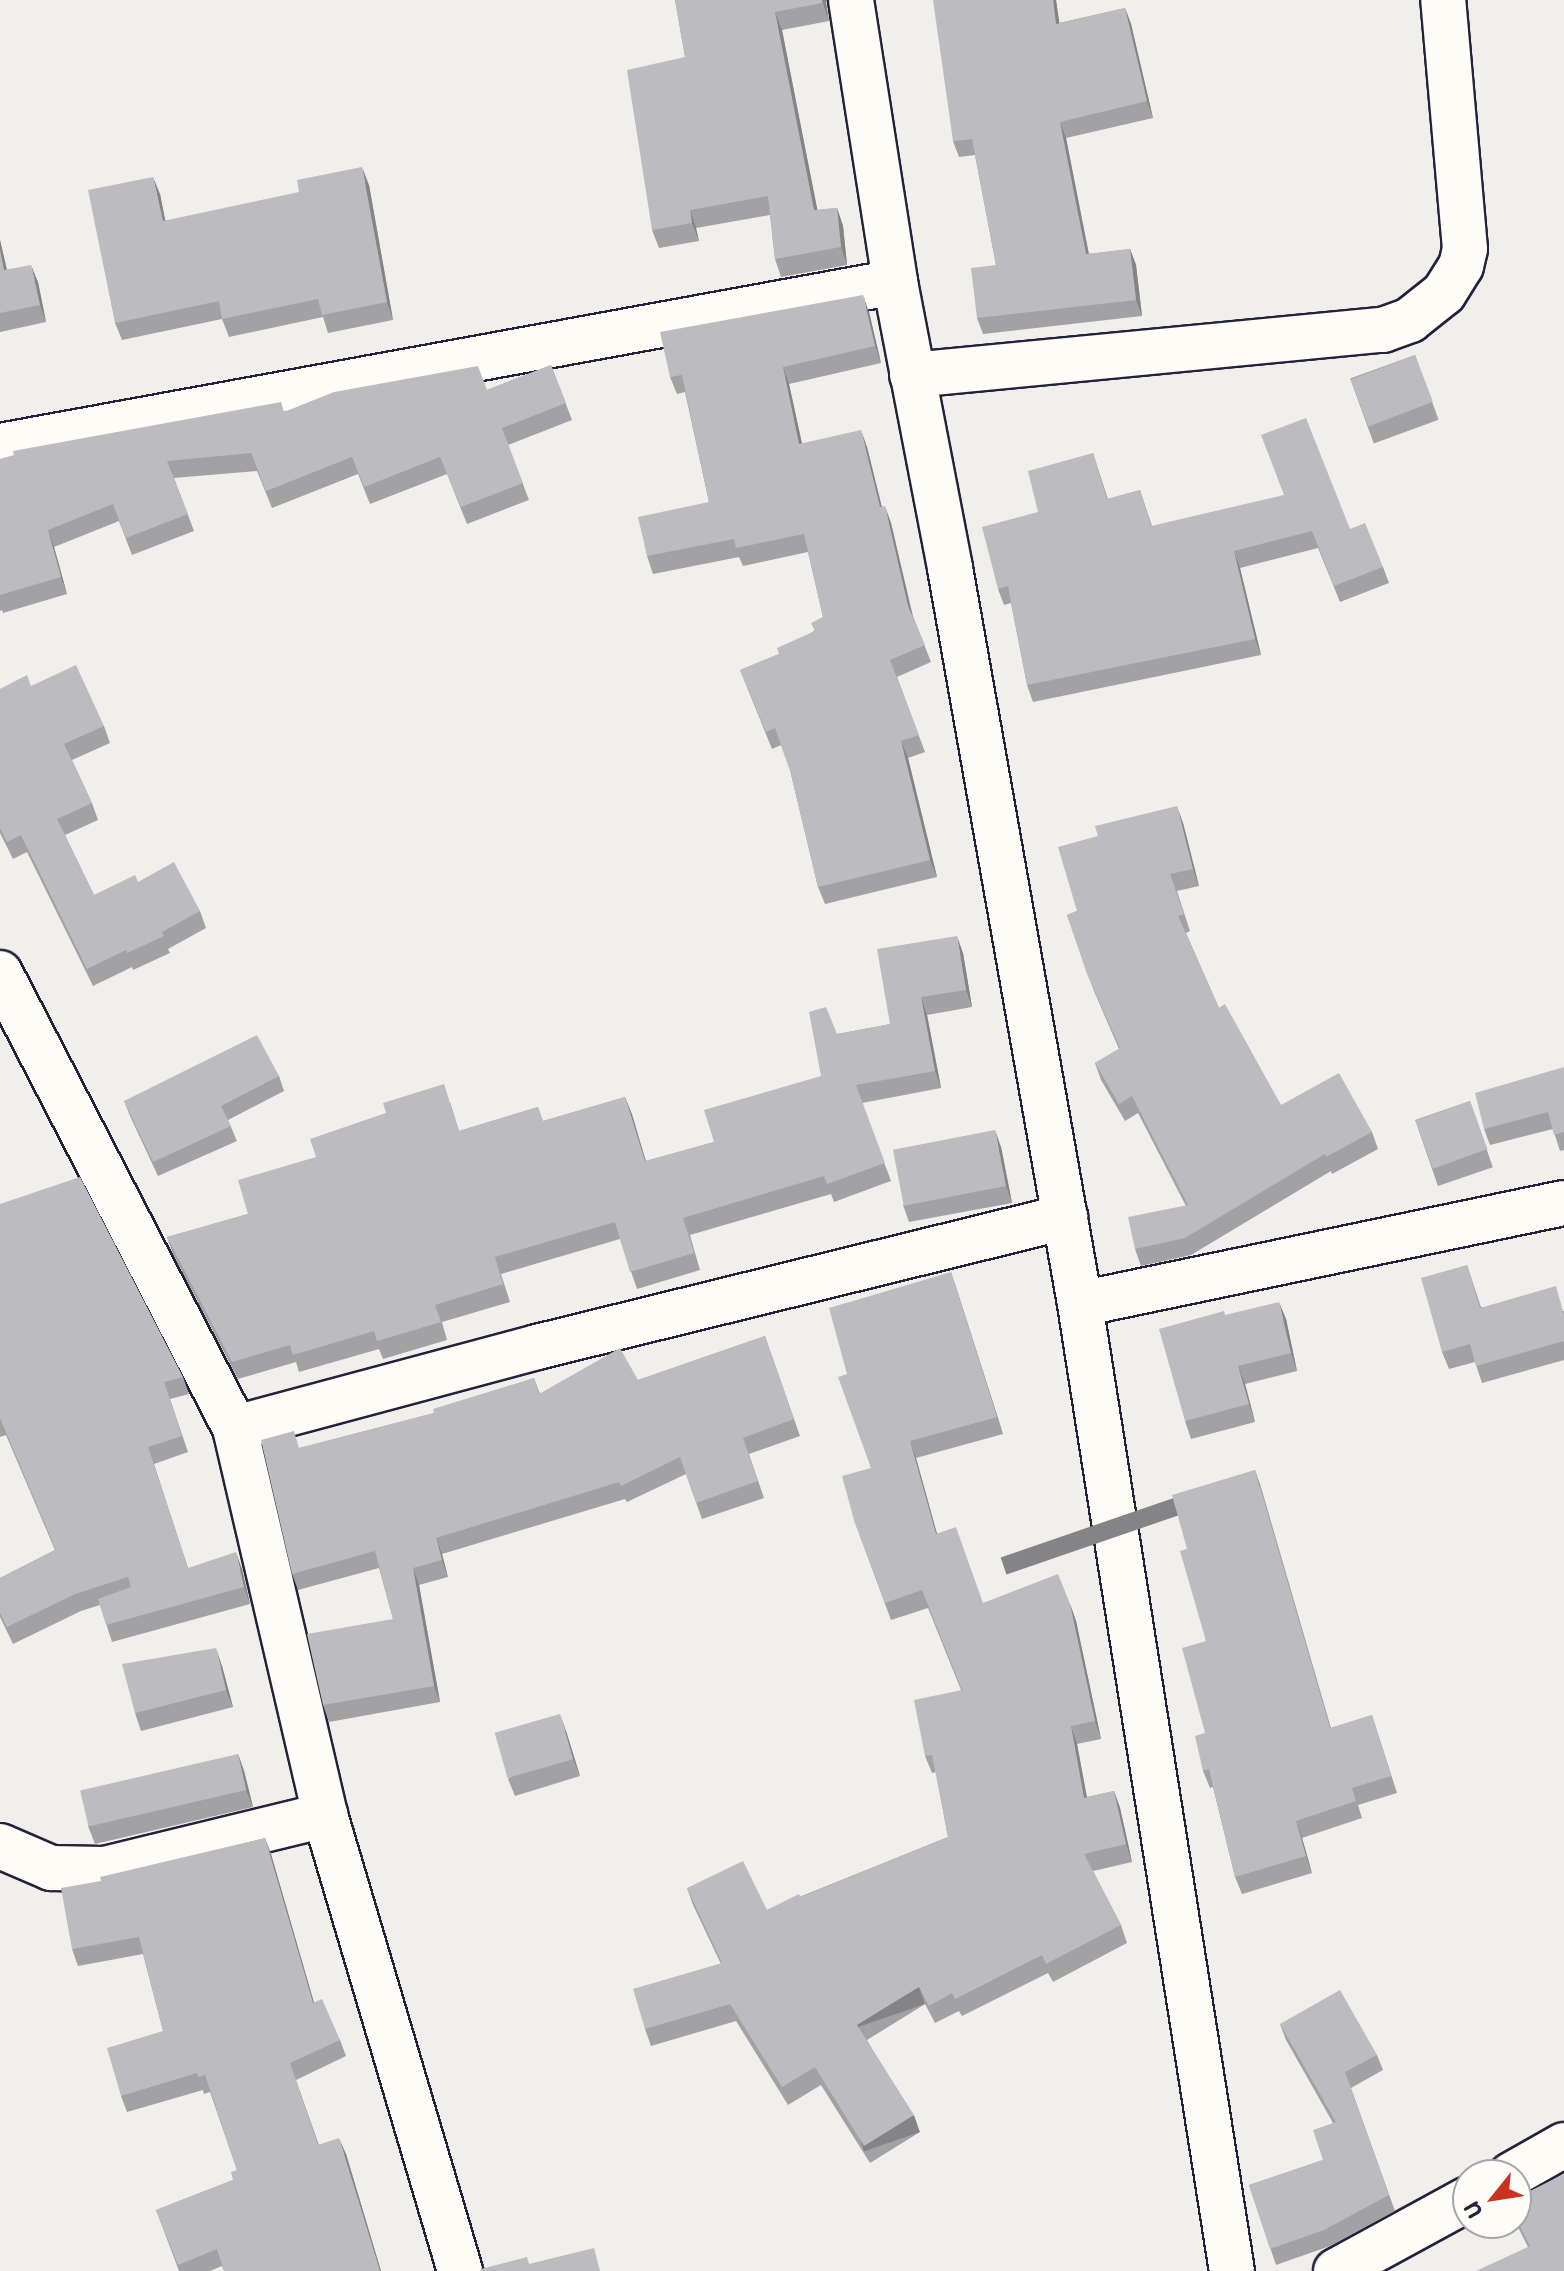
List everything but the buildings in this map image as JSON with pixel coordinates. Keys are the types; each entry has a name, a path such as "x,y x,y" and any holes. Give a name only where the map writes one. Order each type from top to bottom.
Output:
{"street":[{"path":"851,0 895,282 953,583 1080,1304 1232,2271"},
{"path":"912,375 1383,330 1410,320 1444,293 1461,266 1465,249 1443,0"},
{"path":"0,446 895,282"},
{"path":"0,973 235,1428 325,1815 460,2271"},
{"path":"1080,1304 1564,1203"},
{"path":"235,1428 537,1347 1065,1217"},
{"path":"0,1846 51,1868 104,1869 325,1815"},
{"path":"1532,2163 1564,2145"},
{"path":"1336,2271 1452,2208"}]}
